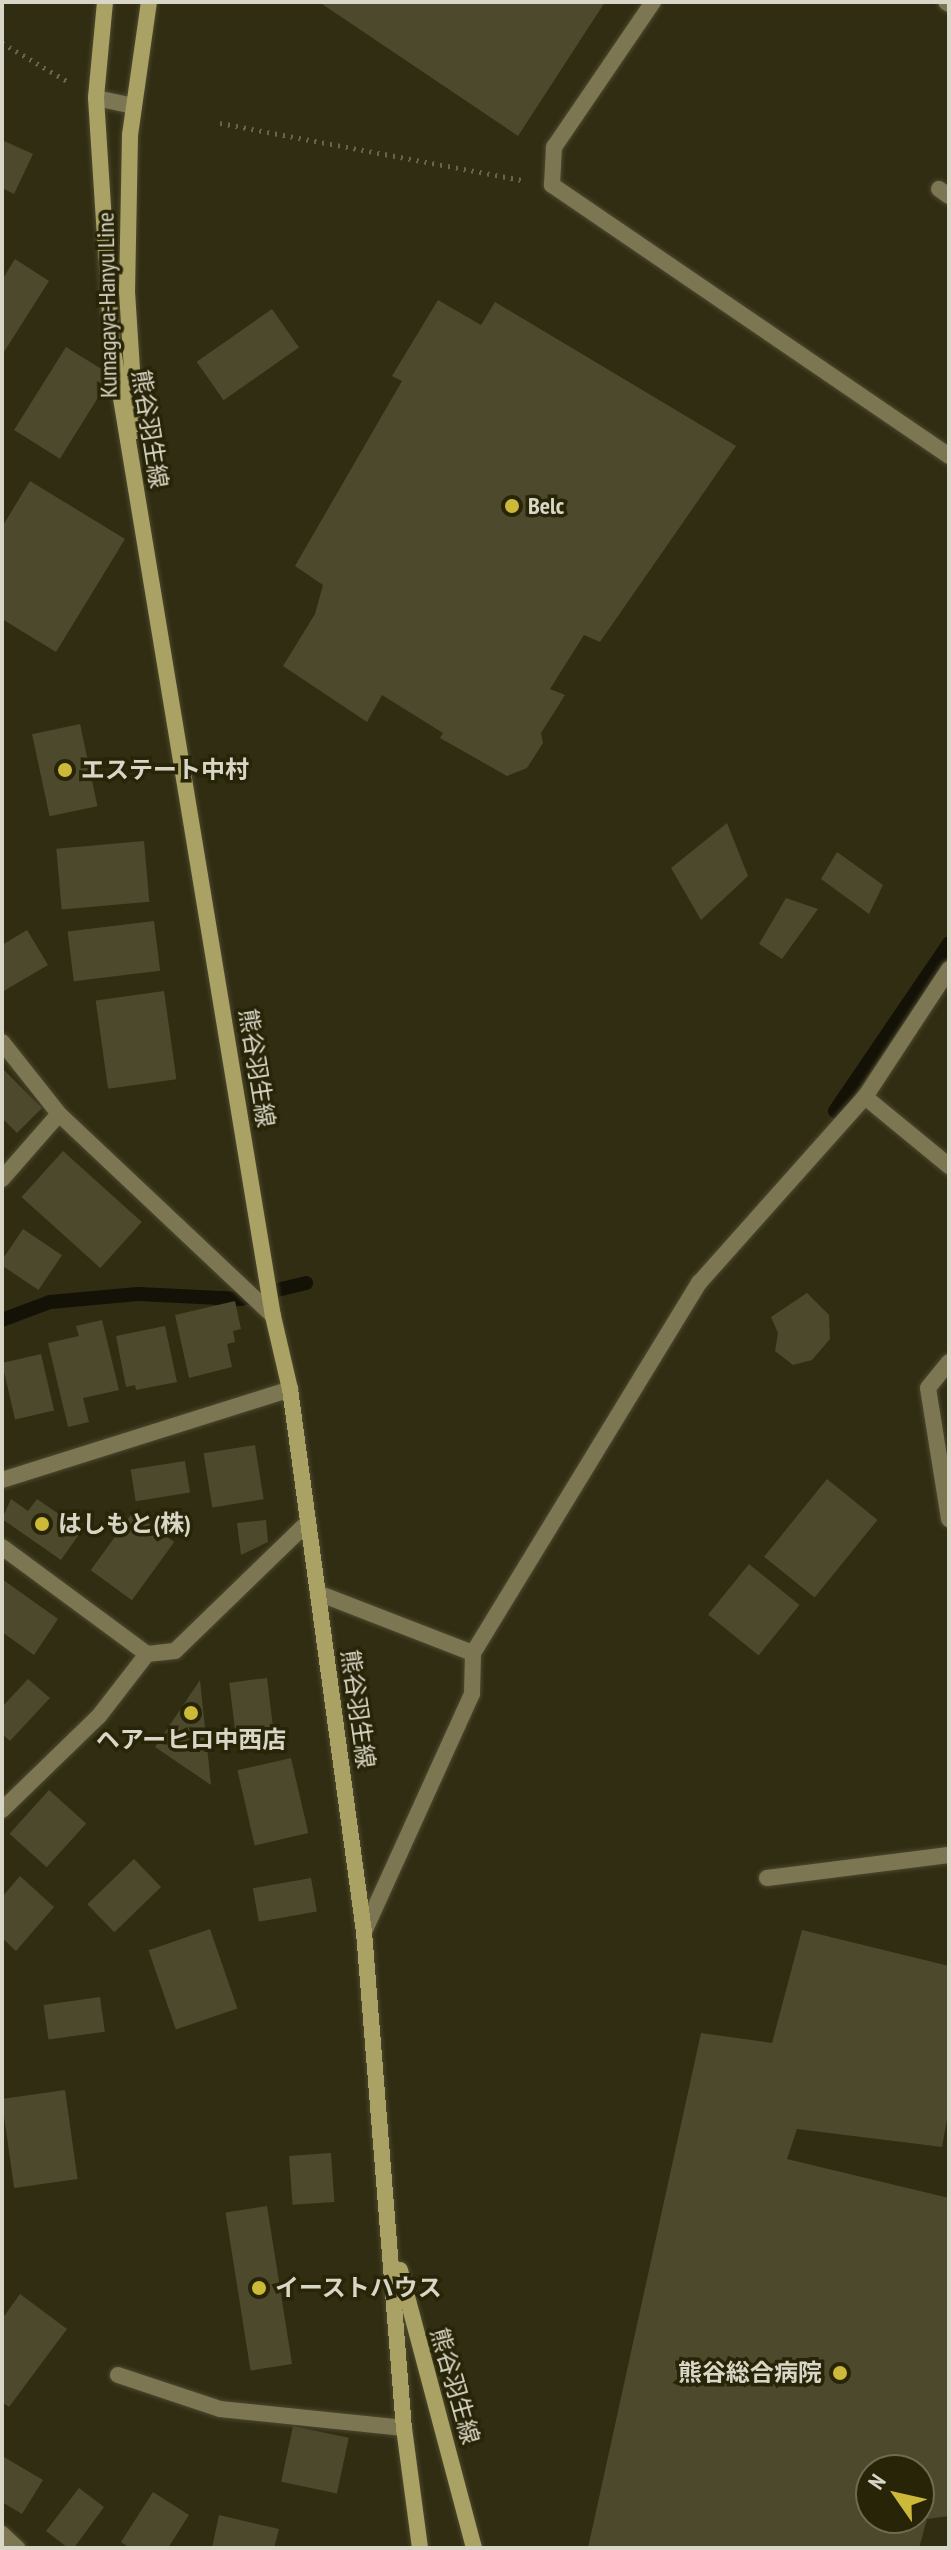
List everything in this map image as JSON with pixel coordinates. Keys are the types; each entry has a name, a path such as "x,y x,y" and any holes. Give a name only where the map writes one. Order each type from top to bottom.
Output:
{"main road":[{"name":"熊谷羽生線","path":"105,2 96,98 112,344 273,1316 290,1389 305,1525 318,1593 364,1932 404,2428 420,2548"},
{"name":"Kumagaya-Hanyu Line","path":"149,2 133,106 129,356 155,608"},
{"name":"熊谷羽生線","path":"380,2142 404,2294 474,2548"}],"street":[{"path":"653,2 554,147 552,185 949,456"},
{"path":"96,98 133,106"},
{"path":"364,1932 472,1694 473,1653 699,1283 865,1097 949,969"},
{"path":"2,1042 59,1114 273,1316"},
{"path":"865,1097 949,1166"},
{"path":"2,1179 59,1114"},
{"path":"949,1362 928,1388 949,1519"},
{"path":"2,1480 290,1389"},
{"path":"2,1547 147,1654 175,1651 305,1525"},
{"path":"318,1593 473,1653"},
{"path":"2,1810 99,1716 147,1654"},
{"path":"767,1878 949,1855"},
{"path":"118,2375 220,2409 404,2428"},
{"path":"2,2534 17,2548"}],"path":[{"path":"2,43 96,98"},
{"path":"220,123 552,185"}],"building":[{"path":"319,2 605,2 518,136"},
{"path":"2,140 33,154 14,194 2,188"},
{"path":"15,259 49,281 2,355 2,280"},
{"name":"Belc","path":"438,300 481,325 495,302 736,446 600,642 584,635 550,689 565,695 541,733 543,743 527,768 507,776 440,738 443,733 382,695 367,722 283,666 315,614 323,585 295,566 402,381 392,376"},
{"path":"272,309 299,348 224,400 197,362"},
{"path":"66,347 112,376 60,459 14,430"},
{"path":"30,481 125,539 56,652 2,619 2,527"},
{"name":"エステート中村","path":"80,724 97,806 50,816 32,734"},
{"path":"727,823 748,876 701,920 671,868"},
{"path":"144,841 149,902 62,909 56,849"},
{"path":"837,852 883,885 869,914 821,879"},
{"path":"786,898 818,909 782,959 759,944"},
{"path":"154,921 160,971 74,981 68,932"},
{"path":"27,930 48,965 2,992 2,945"},
{"path":"164,991 176,1079 108,1089 96,1001"},
{"path":"2,1068 42,1108 17,1133 2,1118"},
{"path":"63,1151 142,1222 100,1268 22,1197"},
{"path":"23,1229 62,1255 38,1290 2,1265 2,1260"},
{"path":"807,1293 829,1315 830,1339 812,1360 793,1365 775,1351 778,1333 771,1317"},
{"path":"235,1301 241,1329 233,1331 235,1342 227,1344 232,1367 189,1378 175,1315"},
{"path":"102,1320 119,1390 83,1398 89,1422 68,1427 48,1343 79,1336 76,1326"},
{"path":"165,1326 177,1382 136,1390 135,1385 126,1387 116,1336"},
{"path":"41,1354 54,1411 15,1420 2,1363"},
{"path":"255,1445 264,1499 212,1507 204,1453"},
{"path":"185,1461 190,1493 136,1501 131,1470"},
{"path":"827,1479 878,1520 815,1598 764,1557"},
{"name":"はしもと(株)","path":"11,1499 28,1511 37,1499 82,1530 61,1560 2,1519"},
{"path":"133,1512 174,1542 132,1600 91,1570"},
{"path":"266,1520 268,1542 241,1555 237,1523"},
{"path":"749,1564 800,1605 759,1655 708,1615"},
{"path":"2,1579 58,1619 34,1655 2,1632"},
{"path":"267,1678 274,1739 237,1743 229,1683"},
{"path":"28,1679 50,1698 10,1741 2,1734 2,1707"},
{"name":"ヘアーヒロ中西店","path":"200,1680 211,1785 155,1747"},
{"path":"291,1758 308,1833 255,1845 237,1770"},
{"path":"49,1790 86,1823 47,1867 10,1834"},
{"path":"134,1859 161,1887 114,1932 87,1904"},
{"path":"20,1876 54,1907 16,1951 2,1938 2,1897"},
{"path":"311,1878 317,1911 259,1922 253,1888"},
{"path":"210,1929 237,2008 176,2030 149,1950"},
{"path":"802,1930 949,1966 949,2108 942,2147 797,2129 787,2159 949,2198 949,2516 935,2518 935,2454 855,2454 855,2534 923,2534 919,2548 588,2548 701,2033 772,2043"},
{"path":"100,1997 105,2032 48,2040 44,2005"},
{"path":"65,2090 78,2179 14,2188 2,2099"},
{"path":"331,2153 334,2202 293,2205 289,2156"},
{"name":"イーストハウス","path":"267,2206 292,2364 251,2371 226,2213"},
{"path":"20,2294 67,2329 9,2407 2,2402 2,2319"},
{"path":"293,2426 349,2438 337,2494 281,2482"},
{"path":"4,2457 43,2480 22,2514 2,2502"},
{"path":"79,2488 104,2507 74,2548 68,2548 46,2531"},
{"path":"153,2492 189,2515 168,2548 130,2548 121,2542"},
{"path":"219,2515 279,2529 274,2548 212,2548"}],"waterway":[{"path":"835,1111 949,943"},
{"path":"2,1320 50,1302 138,1294 241,1299 306,1283"}],"place":[{"name":"Belc","path":"512,506"},
{"name":"エステート中村","path":"65,770"},
{"name":"はしもと(株)","path":"42,1524"},
{"name":"ヘアーヒロ中西店","path":"191,1713"},
{"name":"イーストハウス","path":"259,2288"},
{"name":"熊谷総合病院","path":"840,2373"}]}
